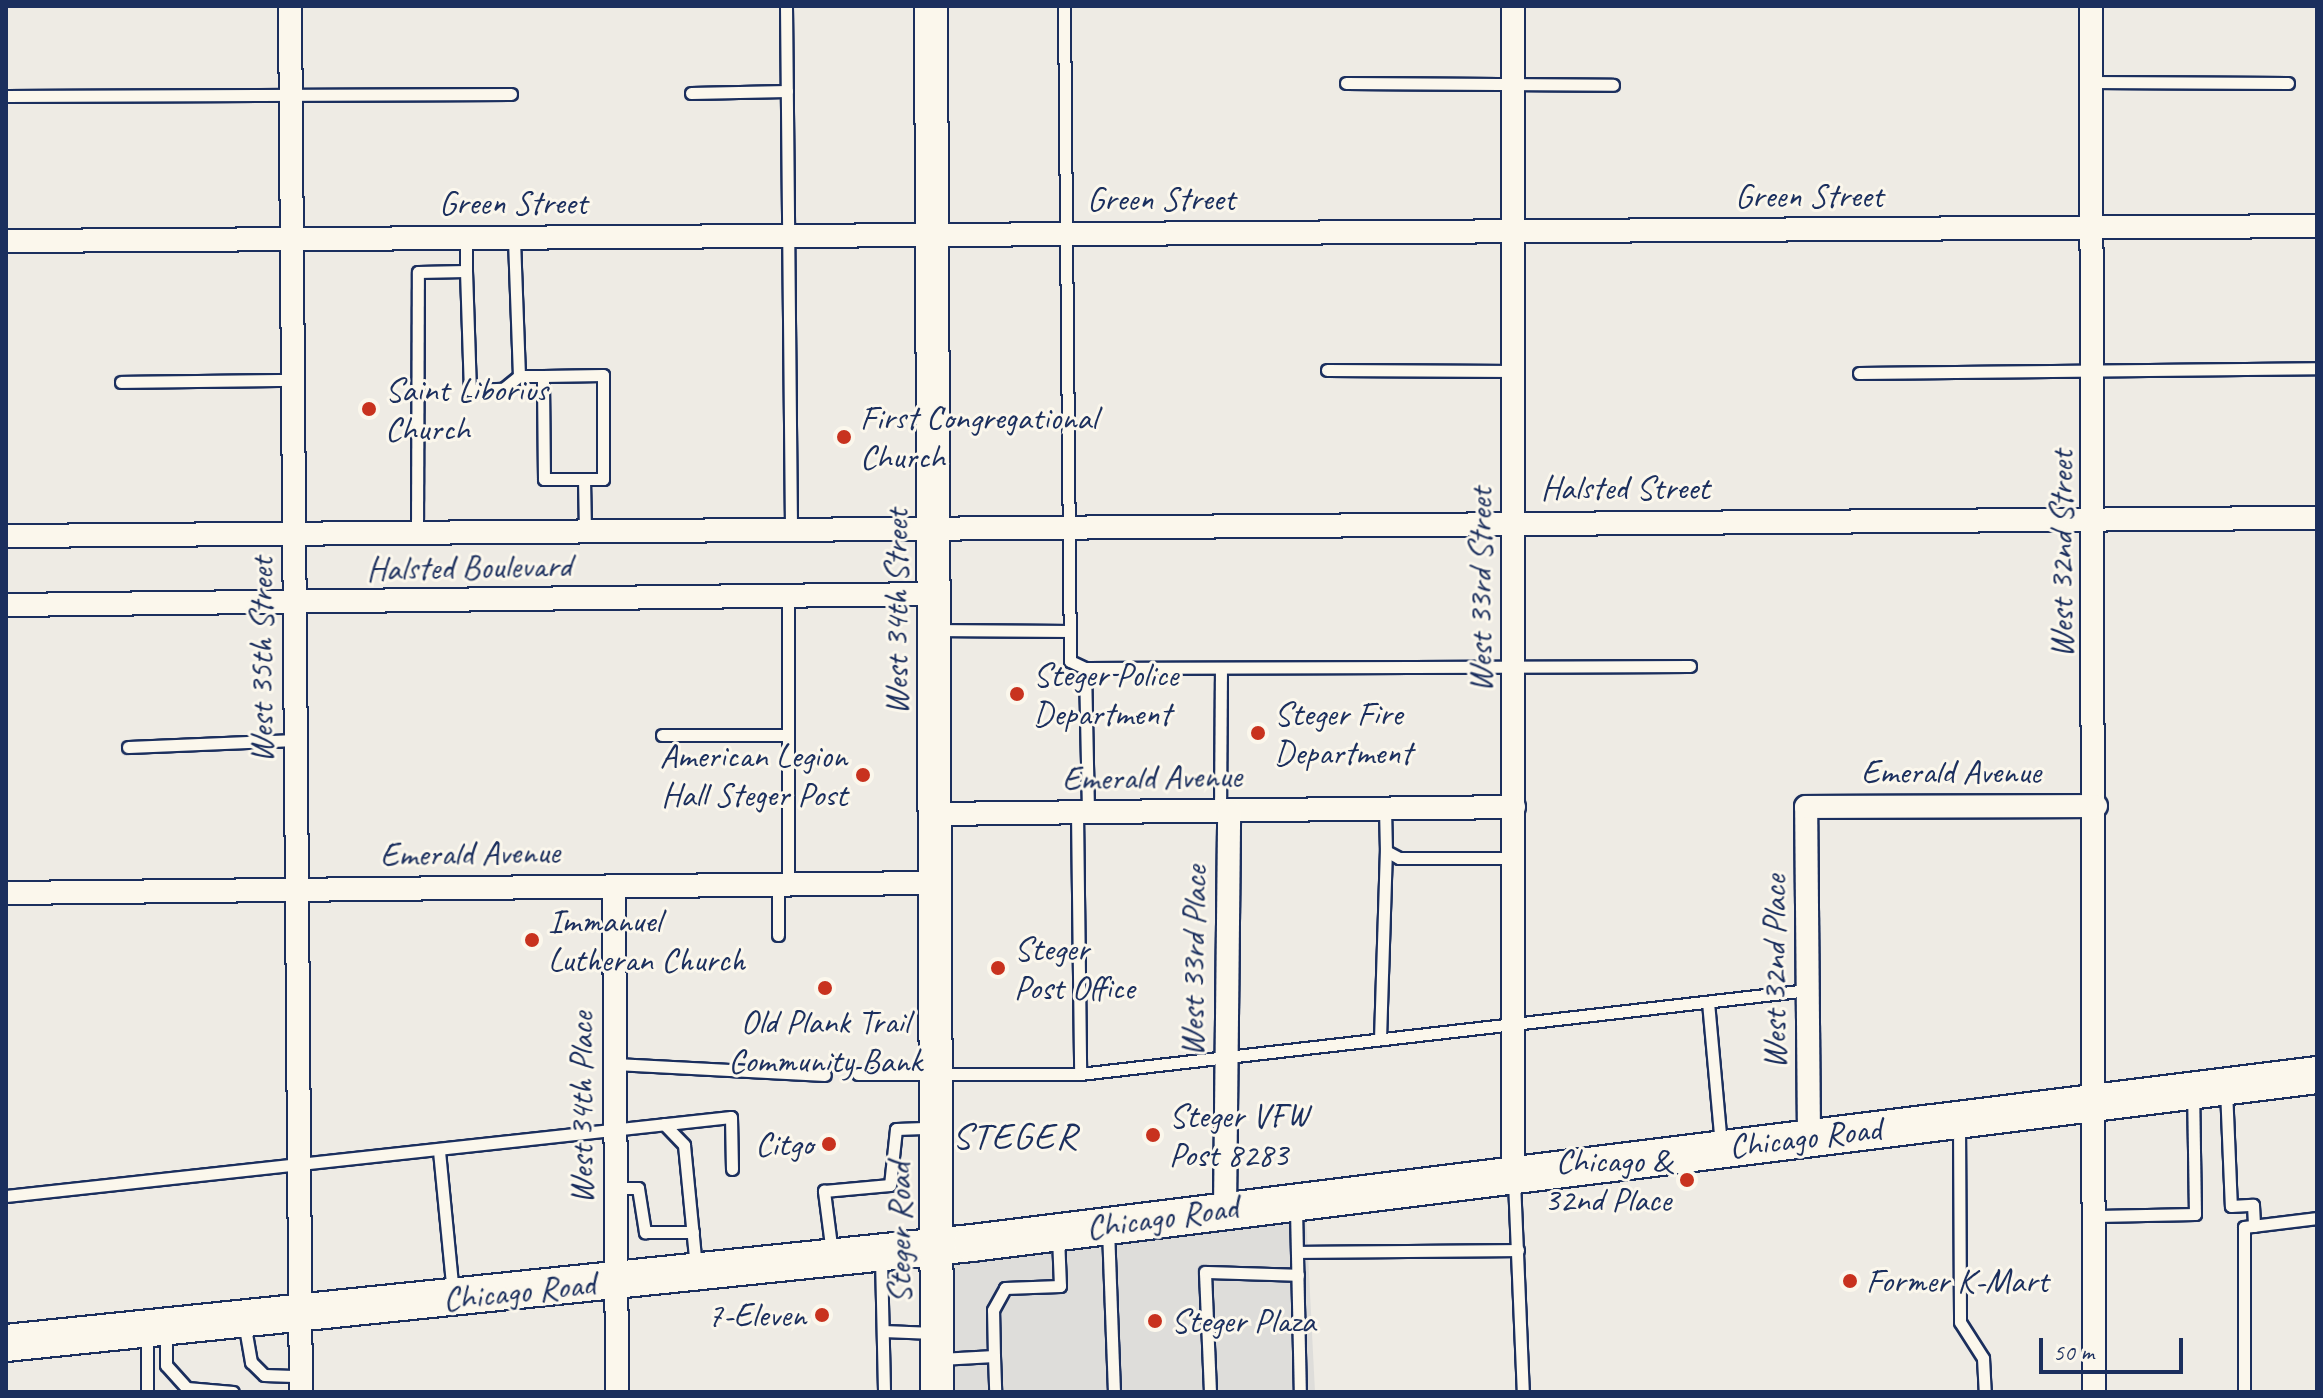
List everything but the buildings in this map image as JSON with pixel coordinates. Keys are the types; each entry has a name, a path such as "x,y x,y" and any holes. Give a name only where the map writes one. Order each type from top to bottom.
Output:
{"main road":[{"name":"Chicago Road","path":"6,1343 937,1247 2317,1075"}],"street":[{"name":"West 35th Street","path":"290,6 301,1384"},
{"name":"West 34th Street","path":"931,6 936,1073"},
{"name":"West 33rd Street","path":"1513,6 1513,1173"},
{"name":"West 32nd Street","path":"2091,6 2098,1101 2094,1392"},
{"name":"Green Street","path":"6,241 2317,226"},
{"name":"Halsted Street","path":"933,525 2317,518"},
{"name":"Halsted Boulevard","path":"6,536 933,525"},
{"name":"Halsted Boulevard","path":"6,605 934,594"},
{"name":"Emerald Avenue","path":"1806,807 2096,806"},
{"name":"Emerald Avenue","path":"935,814 1514,807"},
{"name":"West 32nd Place","path":"1806,807 1809,1136"},
{"name":"West 33rd Place","path":"1224,810 1225,1209"},
{"name":"Emerald Avenue","path":"6,893 935,883"},
{"name":"West 34th Place","path":"614,886 617,1392"},
{"name":"Steger Road","path":"936,1073 937,1392"}],"lane":[{"path":"786,6 791,526"},
{"path":"1064,6 1064,524 1066,631 1070,661 1085,668 1690,666"},
{"path":"2091,82 2288,83"},
{"path":"1346,83 1613,85"},
{"path":"691,93 787,91"},
{"path":"6,96 511,94"},
{"path":"514,237 519,376"},
{"path":"466,238 470,390 503,389 519,376 603,375 603,479 544,479 543,376"},
{"path":"417,531 418,272 466,271"},
{"path":"1859,373 2093,368 2317,368"},
{"path":"1327,370 1514,371"},
{"path":"121,382 293,380"},
{"path":"584,479 585,529"},
{"path":"778,935 783,884 788,735 788,596"},
{"path":"934,630 1066,631"},
{"path":"1080,1074 1085,668"},
{"path":"1221,668 1224,810"},
{"path":"662,735 788,735"},
{"path":"128,747 296,740"},
{"path":"1380,1039 1385,808"},
{"path":"1386,851 1399,858 1514,858"},
{"path":"858,1074 1080,1074 1808,990"},
{"path":"1708,1002 1721,1147"},
{"path":"615,1064 825,1075"},
{"path":"2097,1216 2195,1214 2209,1088"},
{"path":"2209,1088 2231,1206 2253,1205 2254,1226"},
{"path":"6,1196 731,1117 732,1169"},
{"path":"1959,1118 1960,1322 1983,1358 1985,1392"},
{"path":"664,1124 684,1145 697,1273"},
{"path":"833,1259 824,1191 890,1185 896,1129 936,1128"},
{"path":"439,1151 453,1297"},
{"path":"1513,1173 1523,1392"},
{"path":"616,1188 638,1188 645,1232 693,1232"},
{"path":"1296,1200 1300,1392"},
{"path":"2244,1392 2244,1227 2317,1218"},
{"path":"1108,1224 1114,1392"},
{"path":"995,1392 993,1310 1005,1288 1060,1286 1058,1231"},
{"path":"1297,1252 1518,1250"},
{"path":"880,1253 884,1392"},
{"path":"1210,1392 1205,1272 1298,1275"},
{"path":"244,1319 251,1362 264,1375 301,1384"},
{"path":"147,1392 156,1328"},
{"path":"156,1328 166,1365 187,1388 233,1392"},
{"path":"883,1331 937,1346 994,1356"}],"shaded area":[{"name":"Steger Plaza","path":"1306,1214 1315,1392 955,1392 953,1265"}],"place":[{"name":"Saint Liborius Church","path":"369,409"},
{"name":"First Congregational Church","path":"844,437"},
{"name":"Steger Police Department","path":"1017,694"},
{"name":"Steger Fire Department","path":"1258,733"},
{"name":"American Legion Hall Steger Post","path":"863,775"},
{"name":"Immanuel Lutheran Church","path":"532,940"},
{"name":"Steger Post Office","path":"998,968"},
{"name":"Old Plank Trail Community Bank","path":"825,988"},
{"name":"Steger VFW Post 8283","path":"1153,1135"},
{"name":"Citgo","path":"829,1144"},
{"name":"Chicago & 32nd Place","path":"1687,1180"},
{"name":"Former K-Mart","path":"1850,1281"},
{"name":"7-Eleven","path":"822,1315"},
{"name":"Steger Plaza","path":"1155,1321"}],"district":[{"name":"STEGER","path":"1015,1136"}]}
